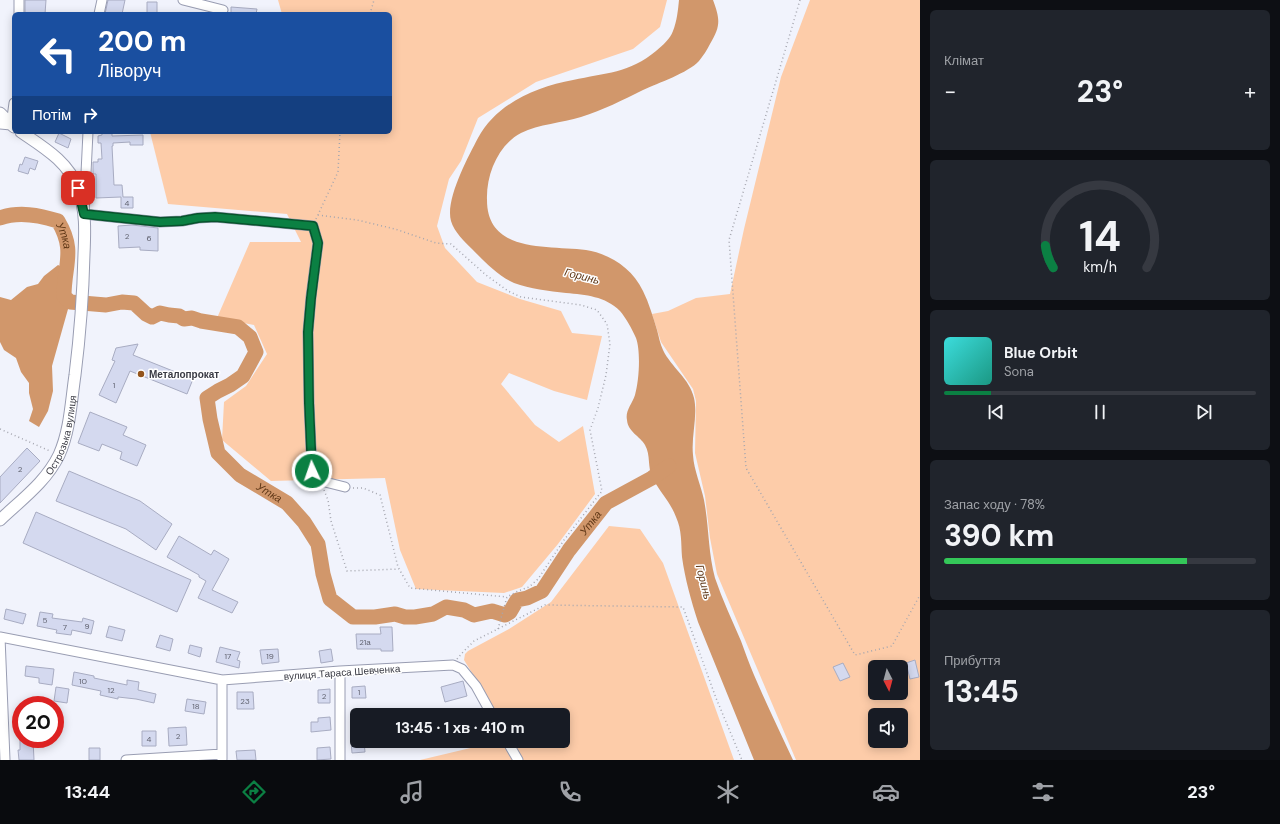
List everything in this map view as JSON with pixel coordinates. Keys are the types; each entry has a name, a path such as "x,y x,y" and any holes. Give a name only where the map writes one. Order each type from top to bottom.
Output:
{"main road":[{"path":"0,113 8,125"},
{"name":"Острозька вулиця","path":"0,520 40,483 52,468 59,454 66,434 69,418 83,292 84,214 78,188 71,175 51,153 24,134"}],"street":[{"path":"19,0 19,12"},
{"path":"99,12 102,0"},
{"path":"183,0 223,10"},
{"path":"8,125 12,110"},
{"path":"88,134 84,214 160,222 215,217 313,226 318,243 308,332 312,471 321,481 345,487"},
{"path":"0,637 5,760"},
{"name":"вулиця Тараса Шевченка","path":"0,637 222,680 340,671 453,665 462,669 476,686 488,708"},
{"path":"340,671 340,760"},
{"path":"126,760 222,757 222,680"},
{"path":"511,748 518,760"}],"path":[{"path":"371,12 374,0"},
{"path":"800,0 729,240 746,468 855,655 892,646 920,595"},
{"path":"313,226 338,172 340,134"},
{"path":"318,215 357,220 395,229 436,243 451,244 486,275 508,291 521,297 581,305 597,310 607,324 610,344 606,375 598,408 590,430 602,491 564,540 538,578 529,587 518,590 506,597 410,588 400,569 380,495 363,488 345,487"},
{"path":"0,429 59,454"},
{"path":"321,481 328,500 331,521 347,571 400,569"},
{"path":"498,629 506,597"},
{"path":"453,665 474,641 545,605 683,607 713,691 742,760"}],"shaded area":[{"path":"278,0 667,0 660,27 633,49 536,82 478,118 461,161 449,179 437,226 445,248 477,282 520,299 561,311 572,333 602,336 587,400 554,391 509,373 501,384 535,425 559,442 583,426 595,494 558,544 522,587 504,593 416,589 400,550 385,478 271,481 222,440 224,402 246,386 267,354 254,325 217,318 250,242 301,242 287,214 168,204 150,134 392,134 392,12 281,12"},
{"path":"810,0 920,0 920,760 796,760 717,574 710,538 705,496 695,453 696,401 693,389 661,342 652,314 668,311 696,298 730,294 744,229 781,77"},
{"path":"609,526 640,529 663,563 734,760 420,760 471,748 570,748 570,708 494,708 464,660 465,654 468,651 509,629 551,602"}],"water":[{"name":"Горинь","path":"679,0 713,0 718,18 718,27 714,38 699,61 688,70 680,74 605,108 574,119 528,130 513,138 500,153 491,171 487,190 487,200 490,217 497,230 509,238 538,246 586,250 603,255 619,263 633,275 643,291 651,310 663,350 689,385 694,398 694,461 704,500 715,578 754,675 793,760 754,760 698,622 685,573 678,522 674,512 651,475 648,453 645,445 632,431 628,424 627,414 636,389 639,351 636,338 627,320 620,311 602,299 533,288 508,280 492,268 466,243 457,233 451,221 451,202 458,179 478,138 496,115 519,98 545,87 617,71 637,64 656,51 672,34"},
{"path":"58,265 72,272 70,302 52,366 53,391 48,411 39,427 29,421 33,409 29,393 29,383 21,372 16,358 4,350 0,342 0,297 11,300 27,287 38,284 44,276"}],"building":[{"path":"25,0 46,0 45,12 25,12"},
{"path":"108,0 125,0 122,12 105,12"},
{"path":"147,2 157,2 157,12 147,12"},
{"path":"231,7 257,9 256,12 231,12"},
{"path":"59,134 71,139 68,148 55,142"},
{"path":"143,135 143,145 130,145 130,142 113,143 112,146 114,185 122,185 123,197 133,197 133,208 121,208 121,197 96,198 96,174 93,174 93,162 98,162 98,159 102,159 101,143 98,143 98,136"},
{"path":"25,157 38,161 35,170 30,168 28,174 18,171 20,164 22,165"},
{"path":"132,225 158,228 158,251 140,250 140,247 119,248 118,226"},
{"path":"138,344 133,355 193,379 187,394 130,371 116,403 99,395 115,361 112,360 116,348"},
{"path":"90,412 127,427 123,435 146,445 137,466 120,459 122,452 102,444 99,451 78,443"},
{"path":"27,448 40,461 0,503 0,477"},
{"path":"69,471 140,501 172,524 156,550 126,529 56,501"},
{"path":"36,512 191,580 177,612 23,543"},
{"path":"179,536 211,555 214,550 229,559 212,590 238,602 232,613 198,598 206,581 199,577 199,575 167,557"},
{"path":"6,609 26,614 23,624 4,619"},
{"path":"40,612 53,614 52,618 82,622 83,618 94,621 91,634 72,630 71,635 56,633 57,630 37,626"},
{"path":"109,626 125,630 122,641 106,637"},
{"path":"380,627 392,627 393,651 381,651 381,649 357,649 356,634 381,634"},
{"path":"160,635 173,639 170,651 156,647"},
{"path":"190,645 202,648 200,657 188,653"},
{"path":"220,647 240,652 237,660 240,661 239,668 216,662"},
{"path":"278,649 279,662 262,664 260,650"},
{"path":"331,649 333,661 321,663 319,651"},
{"path":"915,660 919,677 910,679 908,662"},
{"path":"843,663 850,677 840,681 833,667"},
{"path":"26,666 54,669 52,685 39,683 39,678 25,676"},
{"path":"74,672 127,685 127,680 139,682 138,690 156,694 154,703 118,697 118,699 100,695 101,691 72,685"},
{"path":"463,681 467,696 445,702 441,687"},
{"path":"365,686 366,698 352,698 352,687"},
{"path":"56,687 69,689 67,703 64,703 64,696 55,696"},
{"path":"330,689 330,703 318,703 318,690"},
{"path":"237,692 253,692 254,709 237,709"},
{"path":"187,699 206,702 204,714 185,711"},
{"path":"330,717 331,730 311,732 311,722 318,722 318,718"},
{"path":"186,727 187,745 169,746 168,728"},
{"path":"142,731 156,731 156,746 142,746"},
{"path":"330,747 331,759 317,760 317,748"},
{"path":"20,748 33,748 34,760 19,760 18,750 20,750"},
{"path":"89,748 100,748 100,760 89,760"},
{"path":"352,748 365,748 365,752 352,753"},
{"path":"255,750 256,760 237,760 236,751"}],"waterway":[{"name":"Утка","path":"0,218 22,214 44,217 58,221 67,241 68,258 64,296 70,302 106,305 122,302 134,303 146,314 152,317 160,313 179,316 184,319 192,318 201,321 238,327 250,337 256,352 243,376 207,398 218,453 240,475 287,503 304,522 318,544 323,574 330,599 353,617 375,617 395,614 405,617 415,617 433,614 446,607 464,610 474,615 492,611 505,615 510,612 517,600 527,598 542,591 569,550 606,503 652,478 669,466"}],"place":[{"name":"Металопрокат","path":"141,374"}],"route":[{"path":"78,188 84,214 160,222 215,217 313,226 318,243 308,332 312,471"}]}
